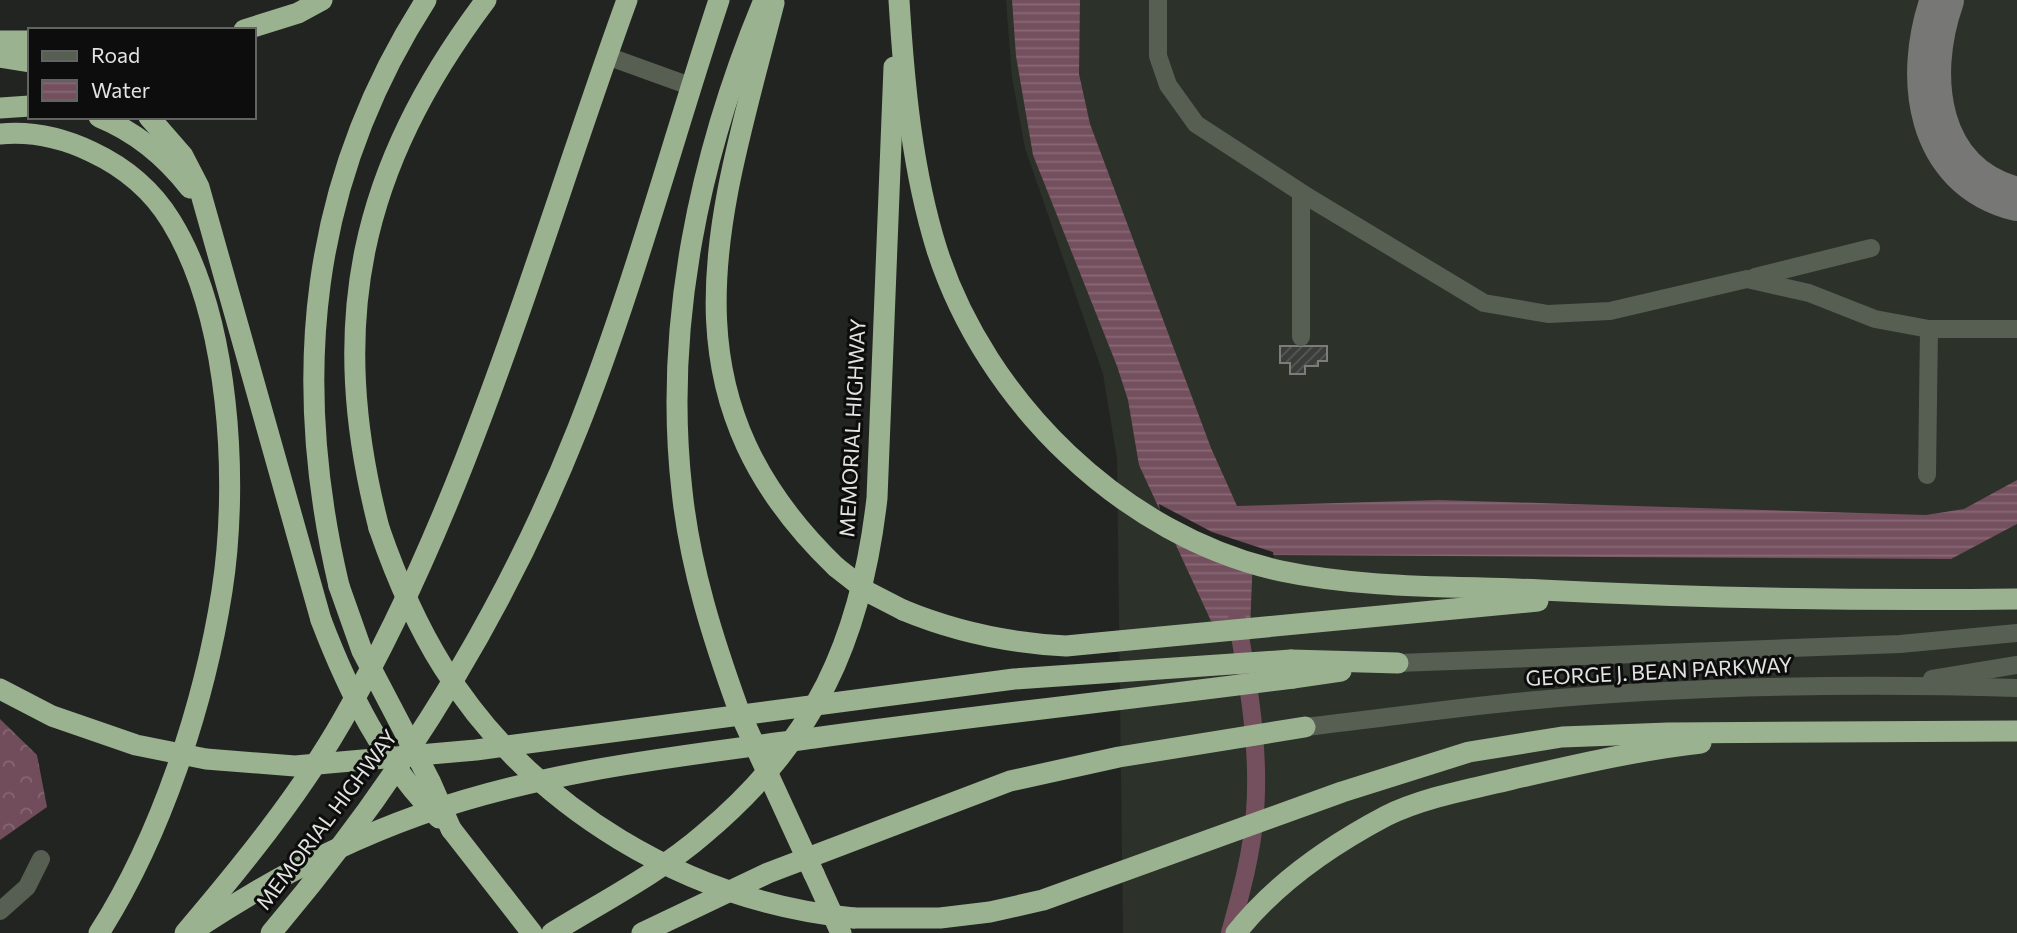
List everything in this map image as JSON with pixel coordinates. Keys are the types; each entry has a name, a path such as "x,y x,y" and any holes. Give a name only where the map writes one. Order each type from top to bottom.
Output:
{"highway":[{"path":"250,28 298,13 322,0"},
{"path":"426,0 404,34 366,110 341,180 319,275 313,359 315,440 323,517 339,586 362,651 430,780 451,829"},
{"path":"486,0 433,77 395,151 368,239 357,300 353,362 359,435 379,528 397,578 444,668 473,709 519,761 568,804 647,857 751,899 820,915 929,919 990,912 1043,900 1342,792 1469,752 1562,737 1828,730 2017,730"},
{"name":"MEMORIAL HIGHWAY","path":"187,933 225,886 327,744 391,631 445,510 478,422 627,0"},
{"name":"MEMORIAL HIGHWAY","path":"271,933 349,838 408,756 486,624 520,559 578,428 604,359 719,0"},
{"path":"764,0 720,123 697,213 684,299 676,395 682,491 693,558 712,635 738,711 841,933"},
{"path":"775,0 737,153 718,250 714,292 716,346 726,394 756,468 786,515 836,567 868,592 903,610 971,634 1031,644 1066,646 1303,622 1640,593"},
{"path":"898,0 911,124 924,203 938,253 964,315 1007,386 1054,441 1095,480 1163,523 1219,550 1278,570 1355,582 1640,593 2017,599"},
{"name":"MEMORIAL HIGHWAY","path":"552,933 703,836 746,795 780,758 820,698 845,645 860,601 870,554 877,498 898,0"},
{"path":"0,41 28,41"},
{"path":"0,57 28,62"},
{"path":"0,108 28,106"},
{"path":"103,119 130,132 172,166 196,198 211,228"},
{"path":"151,119 188,164 211,228 321,620 342,673 380,743 413,789 451,829 532,933"},
{"path":"0,134 29,133 81,146 107,159 141,184 157,202 171,221 196,277 216,352 228,426 231,506 227,550 209,653 190,725 165,798 137,862 99,933"},
{"path":"0,689 63,720 136,745 206,759 295,766 476,750 1014,679 1398,663"},
{"path":"187,933 275,879 377,831 422,814 521,786 584,772 1292,669"},
{"path":"642,933 780,868 1010,781 1215,740 1305,727"},
{"path":"1236,933 1258,905 1328,852 1387,815 1461,791 1603,759 1691,744 1828,730"}],"street":[{"path":"1158,0 1158,56 1168,85 1196,124 1301,192 1484,303 1548,314 1610,311 1871,248"},
{"path":"607,56 690,86"},
{"path":"1301,192 1301,337"},
{"path":"1747,279 1809,293 1875,319 1929,329 2017,328"},
{"path":"1927,474 1929,329"},
{"name":"GEORGE J. BEAN PARKWAY","path":"1398,663 1900,644 2017,633"},
{"path":"1841,688 1915,682 2017,665"},
{"name":"GEORGE J. BEAN PARKWAY","path":"1305,727 1543,700 1740,689 2017,688"},
{"path":"0,911 27,887 41,859"}],"shaded area":[{"path":"1006,0 2017,0 2017,933 1123,933 1117,459 1103,374 1025,148 1012,78"}],"green space":[{"path":"0,719 37,755 47,807 0,840"}],"water":[{"path":"1012,0 1080,0 1079,74 1090,124 1211,448 1237,506 1439,500 1926,515 1964,509 2017,480 2017,524 1951,559 1253,555 1250,630 1211,621 1139,465 1128,400 1117,366 1033,155 1016,56"}],"pier":[{"path":"1159,504 1212,532 1273,552 1274,559 1255,574 1170,541 1161,521"}],"building":[{"path":"1280,346 1327,346 1327,361 1318,361 1318,366 1305,366 1305,374 1290,374 1290,363 1280,363"}],"waterway":[{"path":"1230,933 1249,858 1256,788 1252,715 1237,619"}],"taxiway":[{"path":"1942,0 1930,60 1930,91 1935,120 1946,146 1963,169 1987,187 2017,199"}]}
